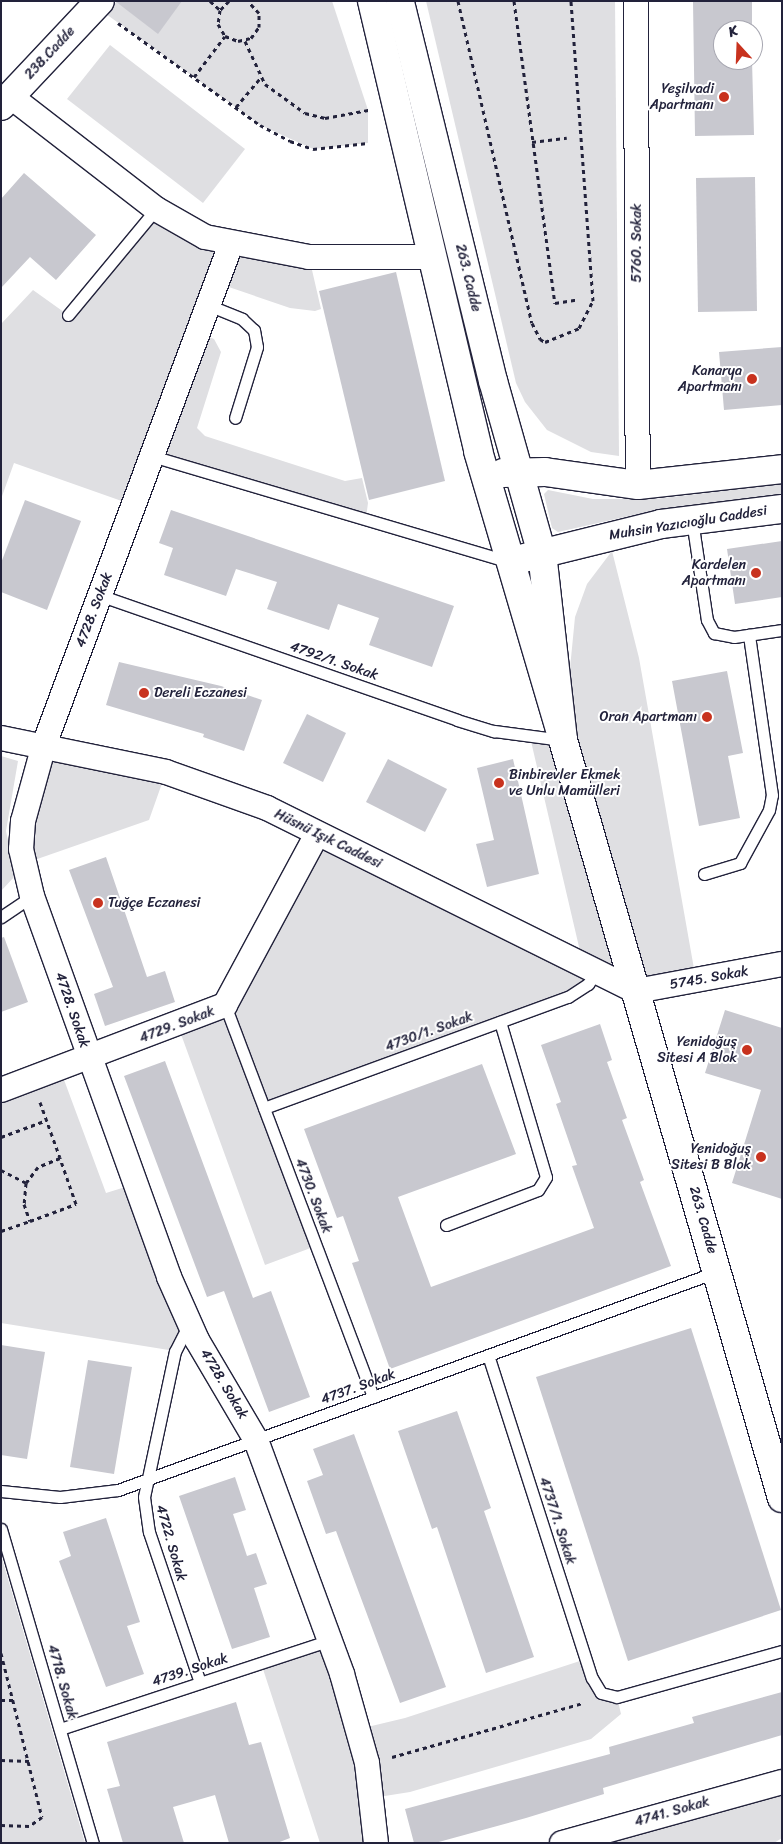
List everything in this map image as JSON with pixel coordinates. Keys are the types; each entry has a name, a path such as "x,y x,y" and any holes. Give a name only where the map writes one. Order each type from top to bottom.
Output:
{"main road":[{"path":"372,1 485,476 507,561 563,740"},
{"name":"263. Cadde","path":"400,1 493,380 520,470 542,554 563,740 782,1498"},
{"name":"238.Cadde","path":"5,101 98,3"},
{"path":"485,476 520,470 638,485 782,469"},
{"name":"Muhsin Yazıcıoğlu Caddesi","path":"507,561 542,554 596,538 692,520 782,509"}],"street":[{"name":"5760. Sokak","path":"636,1 638,485"},
{"path":"5,101 156,209 190,231 231,244 309,257 432,257"},
{"name":"4728. Sokak","path":"231,244 44,745 20,835 32,896 88,1058 189,1324 256,1440 350,1694 367,1764 376,1843"},
{"name":"Hüsnü Işık Caddesi","path":"1,738 44,745 166,772 267,808 636,991"},
{"name":"4729. Sokak","path":"1,1090 225,1005 317,834"},
{"name":"5745. Sokak","path":"636,991 782,964"},
{"name":"4741. Sokak","path":"562,1843 782,1782"}],"lane":[{"path":"68,315 156,209"},
{"path":"208,305 242,319 254,330 257,347 235,418"},
{"path":"152,456 507,561"},
{"path":"692,520 710,628 724,637 782,630"},
{"name":"4792/1. Sokak","path":"99,596 456,720 494,730 563,740"},
{"path":"704,874 740,863 769,810 772,796 749,635"},
{"path":"1,917 32,896"},
{"name":"4730/1. Sokak","path":"264,1108 580,992 597,972"},
{"name":"4730. Sokak","path":"225,1005 373,1397"},
{"path":"446,1226 538,1190 546,1177 500,1022"},
{"name":"4737. Sokak","path":"1,1491 60,1497 118,1490 718,1272"},
{"name":"4722. Sokak","path":"189,1324 174,1351 145,1481 144,1507 150,1532 200,1683"},
{"name":"4737/1. Sokak","path":"488,1355 592,1678 602,1694"},
{"name":"4718. Sokak","path":"1,1529 93,1843"},
{"name":"4739. Sokak","path":"60,1728 330,1640"},
{"path":"602,1694 617,1697 782,1651"}],"path":[{"path":"210,1 220,10"},
{"path":"229,1 220,10 218,24 225,36 245,41"},
{"path":"458,1 532,323 545,342 579,328 593,301 571,1"},
{"path":"514,1 555,302 579,299"},
{"path":"245,41 259,27 259,13 250,2"},
{"path":"98,3 194,77 290,142 312,149 368,143"},
{"path":"194,77 225,36"},
{"path":"245,41 260,78 281,97 316,116 335,117 368,110"},
{"path":"236,107 260,78"},
{"path":"532,142 567,138"},
{"path":"1,1231 76,1204 32,1079"},
{"path":"1,1137 47,1120"},
{"path":"30,1221 24,1204 26,1183 38,1167 60,1158"},
{"path":"1,1170 26,1183"},
{"path":"1,1653 42,1817 28,1826 1,1826"},
{"path":"367,1764 585,1703 602,1694"},
{"path":"1,1700 13,1700"},
{"path":"1,1760 29,1761"}],"shaded area":[{"path":"117,1 332,1 368,110 368,143 313,149 260,125 106,14"},
{"path":"426,1 615,1 619,456 591,452 547,430 525,402 516,383"},
{"path":"110,45 245,149 203,203 67,99"},
{"path":"156,209 175,222 309,257 321,309 315,311 290,308 217,283 198,332 214,339 221,352 197,428 205,436 345,481 362,478 368,503 366,518 152,456 133,505 14,463 1,499 1,324 33,290 68,315"},
{"path":"782,484 782,494 656,510 558,532 552,528 544,494 548,490 593,499 655,499"},
{"path":"612,551 639,658 696,980 636,991 597,972 588,985 264,1108 316,1246 265,1265 178,1026 206,1015 317,834 583,964 530,737 563,740 575,617 587,584"},
{"path":"44,745 166,772 149,820 23,864"},
{"path":"1,756 18,761 6,831 15,876 1,891"},
{"path":"60,1069 106,1193 135,1184 189,1324 175,1351 1,1323 1,1090"},
{"path":"1,1555 85,1843 1,1843"},
{"path":"330,1640 359,1729 405,1718 586,1659 594,1684 617,1697 621,1714 591,1739 410,1792 372,1798 376,1843 320,1843 261,1663"},
{"path":"782,1782 782,1838 774,1843 562,1843"}],"building":[{"path":"115,1 182,1 158,34"},
{"name":"Yeşilvadi Apartmanı","path":"752,1 752,20 713,20 713,70 752,70 754,135 695,136 693,2"},
{"path":"24,173 96,235 56,280 30,257 1,288 1,199"},
{"path":"755,177 757,311 698,312 696,178"},
{"path":"396,272 445,481 369,500 319,291"},
{"name":"Kanarya Apartmanı","path":"782,347 782,405 724,410 719,352"},
{"path":"25,500 81,521 47,610 1,592 1,563"},
{"path":"171,510 454,606 432,667 369,645 379,618 338,604 329,630 267,609 277,582 236,569 226,596 164,575 173,548 159,543"},
{"name":"Kardelen Apartmanı","path":"782,541 782,597 735,604 727,549"},
{"path":"119,662 221,686 262,700 244,751 203,737 204,734 106,705"},
{"name":"Oran Apartmanı","path":"727,671 743,753 728,756 740,818 699,826 672,681"},
{"path":"307,714 346,733 323,782 283,763"},
{"path":"388,759 447,789 425,832 366,802"},
{"path":"513,759 539,874 487,887 476,844 494,840 477,768"},
{"path":"106,857 147,977 165,971 175,1002 105,1026 94,994 113,987 69,870"},
{"path":"4,937 28,1002 1,1012 1,938"},
{"path":"725,1010 782,1028 782,1199 732,1183 761,1090 705,1073"},
{"path":"600,1024 612,1060 607,1062 627,1118 622,1120 644,1180 640,1182 671,1266 390,1369 352,1263 359,1261 343,1216 337,1218 304,1129 482,1064 516,1154 398,1197 431,1287 594,1228 572,1166 577,1165 556,1104 561,1102 541,1045"},
{"path":"165,1061 253,1298 271,1291 310,1397 269,1412 224,1291 207,1297 124,1076"},
{"path":"691,1328 781,1610 628,1661 536,1377"},
{"path":"1,1345 45,1352 27,1459 1,1455"},
{"path":"88,1360 132,1367 114,1474 70,1467"},
{"path":"457,1411 491,1508 484,1511 534,1657 486,1673 437,1527 432,1529 398,1431"},
{"path":"354,1434 446,1687 400,1703 336,1531 326,1534 307,1481 323,1475 313,1449"},
{"path":"235,1477 246,1510 233,1514 247,1556 256,1553 267,1584 254,1588 270,1637 232,1649 179,1496"},
{"path":"106,1518 140,1622 127,1626 144,1674 106,1687 59,1561 71,1556 63,1532"},
{"path":"782,1692 782,1735 603,1788 604,1794 526,1818 435,1843 414,1843 405,1809 610,1754 609,1747 694,1723 692,1717"},
{"path":"236,1702 249,1745 261,1742 290,1838 277,1843 229,1843 215,1795 173,1807 184,1843 123,1843 107,1789 120,1786 107,1742"}],"place":[{"name":"Yeşilvadi Apartmanı","path":"724,97"},
{"name":"Kanarya Apartmanı","path":"752,379"},
{"name":"Kardelen Apartmanı","path":"756,573"},
{"name":"Dereli Eczanesi","path":"144,693"},
{"name":"Oran Apartmanı","path":"707,717"},
{"name":"Binbirevler Ekmek ve Unlu Mamülleri","path":"499,783"},
{"name":"Tuğçe Eczanesi","path":"98,903"},
{"name":"Yenidoğuş Sitesi A Blok","path":"747,1050"},
{"name":"Yenidoğuş Sitesi B Blok","path":"761,1157"}]}
